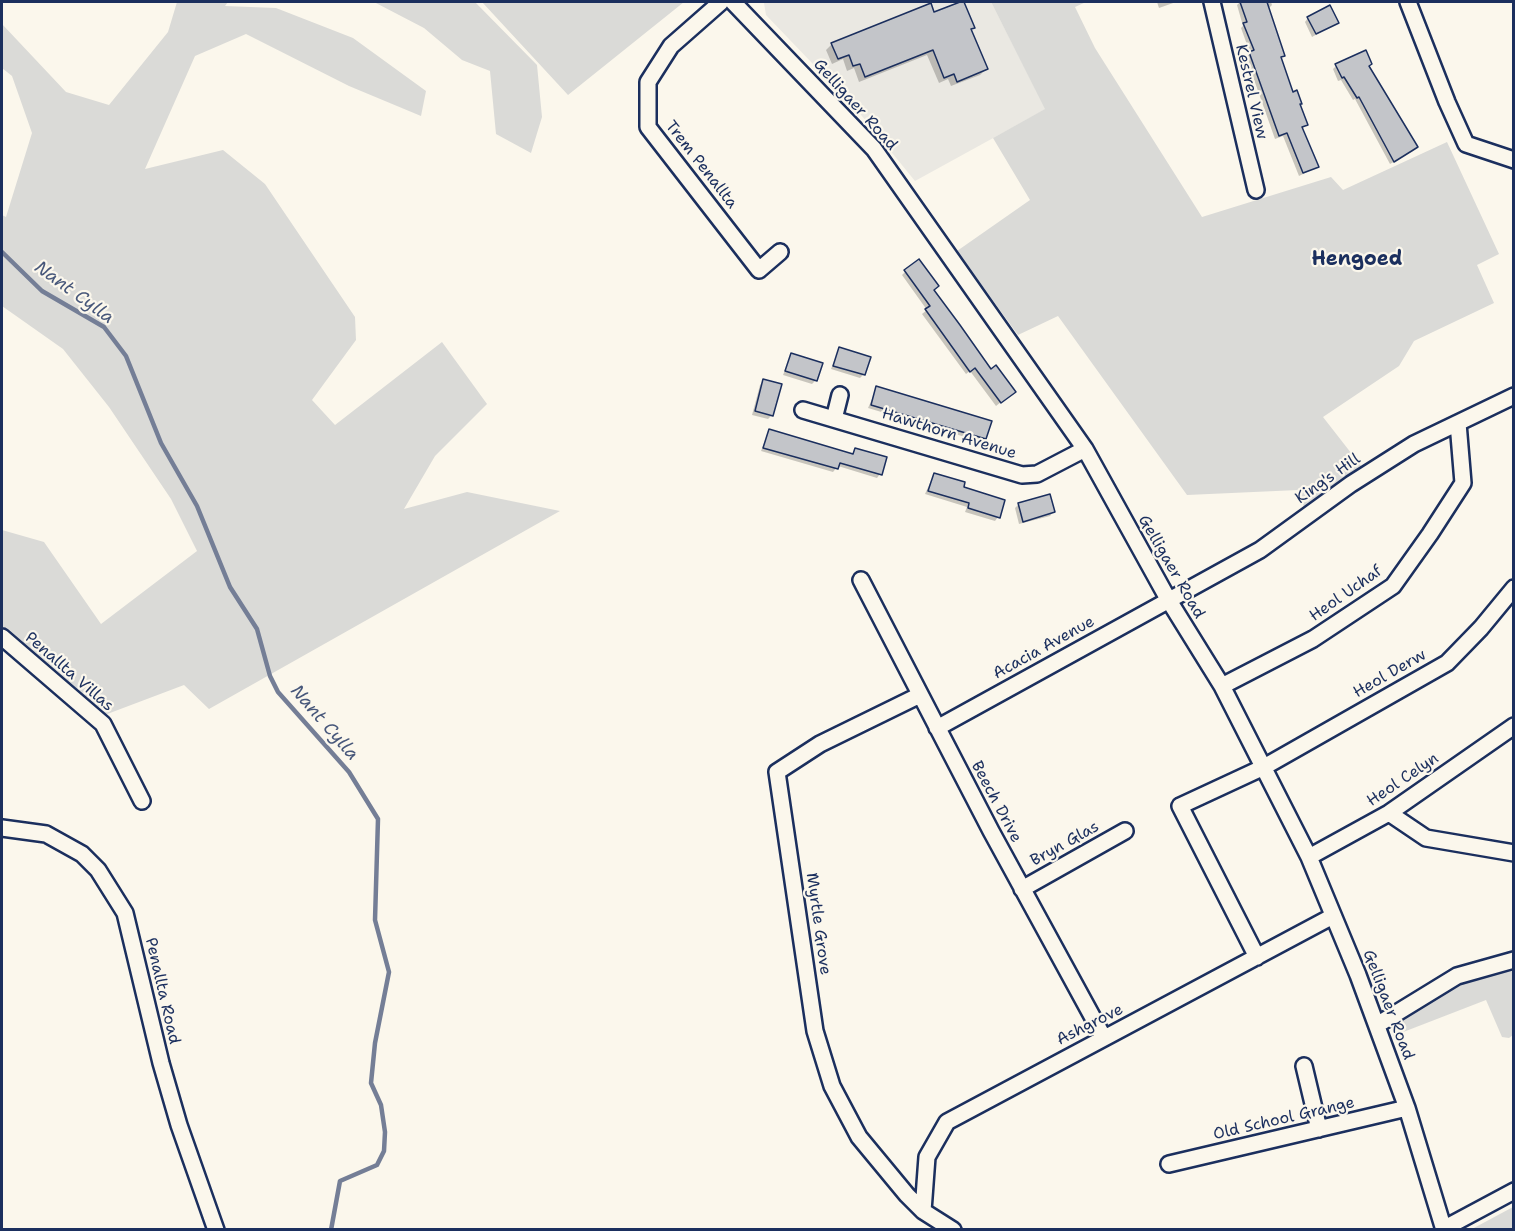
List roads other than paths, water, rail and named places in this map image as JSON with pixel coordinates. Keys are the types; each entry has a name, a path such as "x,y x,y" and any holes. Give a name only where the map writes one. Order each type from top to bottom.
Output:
{"street":[{"name":"Trem Penallta","path":"721,2 671,45 648,82 648,127 759,270 780,252"},
{"name":"Gelligaer Road","path":"733,2 874,149 1084,449 1168,599 1222,686 1309,857 1377,1025 1407,1108 1444,1229"},
{"name":"Kestrel View","path":"1212,2 1256,190"},
{"path":"1408,2 1447,102 1467,144 1514,160"},
{"path":"834,419 840,395"},
{"name":"King's Hill","path":"1168,599 1260,550 1351,483 1414,444 1514,396"},
{"name":"Hawthorn Avenue","path":"803,410 1022,475 1037,474 1084,449"},
{"name":"Heol Uchaf","path":"1222,686 1313,639 1393,586 1463,483 1458,423"},
{"name":"Beech Drive","path":"861,580 1022,889 1104,1038"},
{"name":"Heol Derw","path":"1257,957 1180,806 1264,767 1446,663 1481,628 1514,588"},
{"name":"Acacia Avenue","path":"937,728 1168,599"},
{"name":"Penallta Villas","path":"2,638 103,724 142,801"},
{"name":"Myrtle Grove","path":"920,695 820,744 777,772 815,1031 832,1086 859,1137 923,1211"},
{"name":"Heol Celyn","path":"1309,857 1389,813 1514,726"},
{"path":"1389,813 1426,838 1514,853"},
{"name":"Penallta Road","path":"2,828 46,834 65,843 90,862 111,888 125,913 161,1063 179,1125 215,1226"},
{"name":"Bryn Glas","path":"1022,889 1125,831"},
{"name":"Ashgrove","path":"923,1211 927,1157 946,1122 1333,916"},
{"path":"1377,1025 1457,976 1514,960"},
{"path":"1304,1066 1319,1129"},
{"name":"Old School Grange","path":"1169,1164 1407,1108"},
{"path":"1444,1229 1514,1191"},
{"path":"923,1211 953,1230"}],"waterway":[{"name":"Nant Cylla","path":"2,252 42,291 104,327 126,356 161,443 197,506 230,587 257,629 270,676 278,692 349,772 378,819 375,920 389,972 375,1043 371,1083 381,1105 385,1132 384,1151 377,1165 340,1181 331,1230"}],"district":[{"name":"Hengoed","path":"1357,260"}]}
